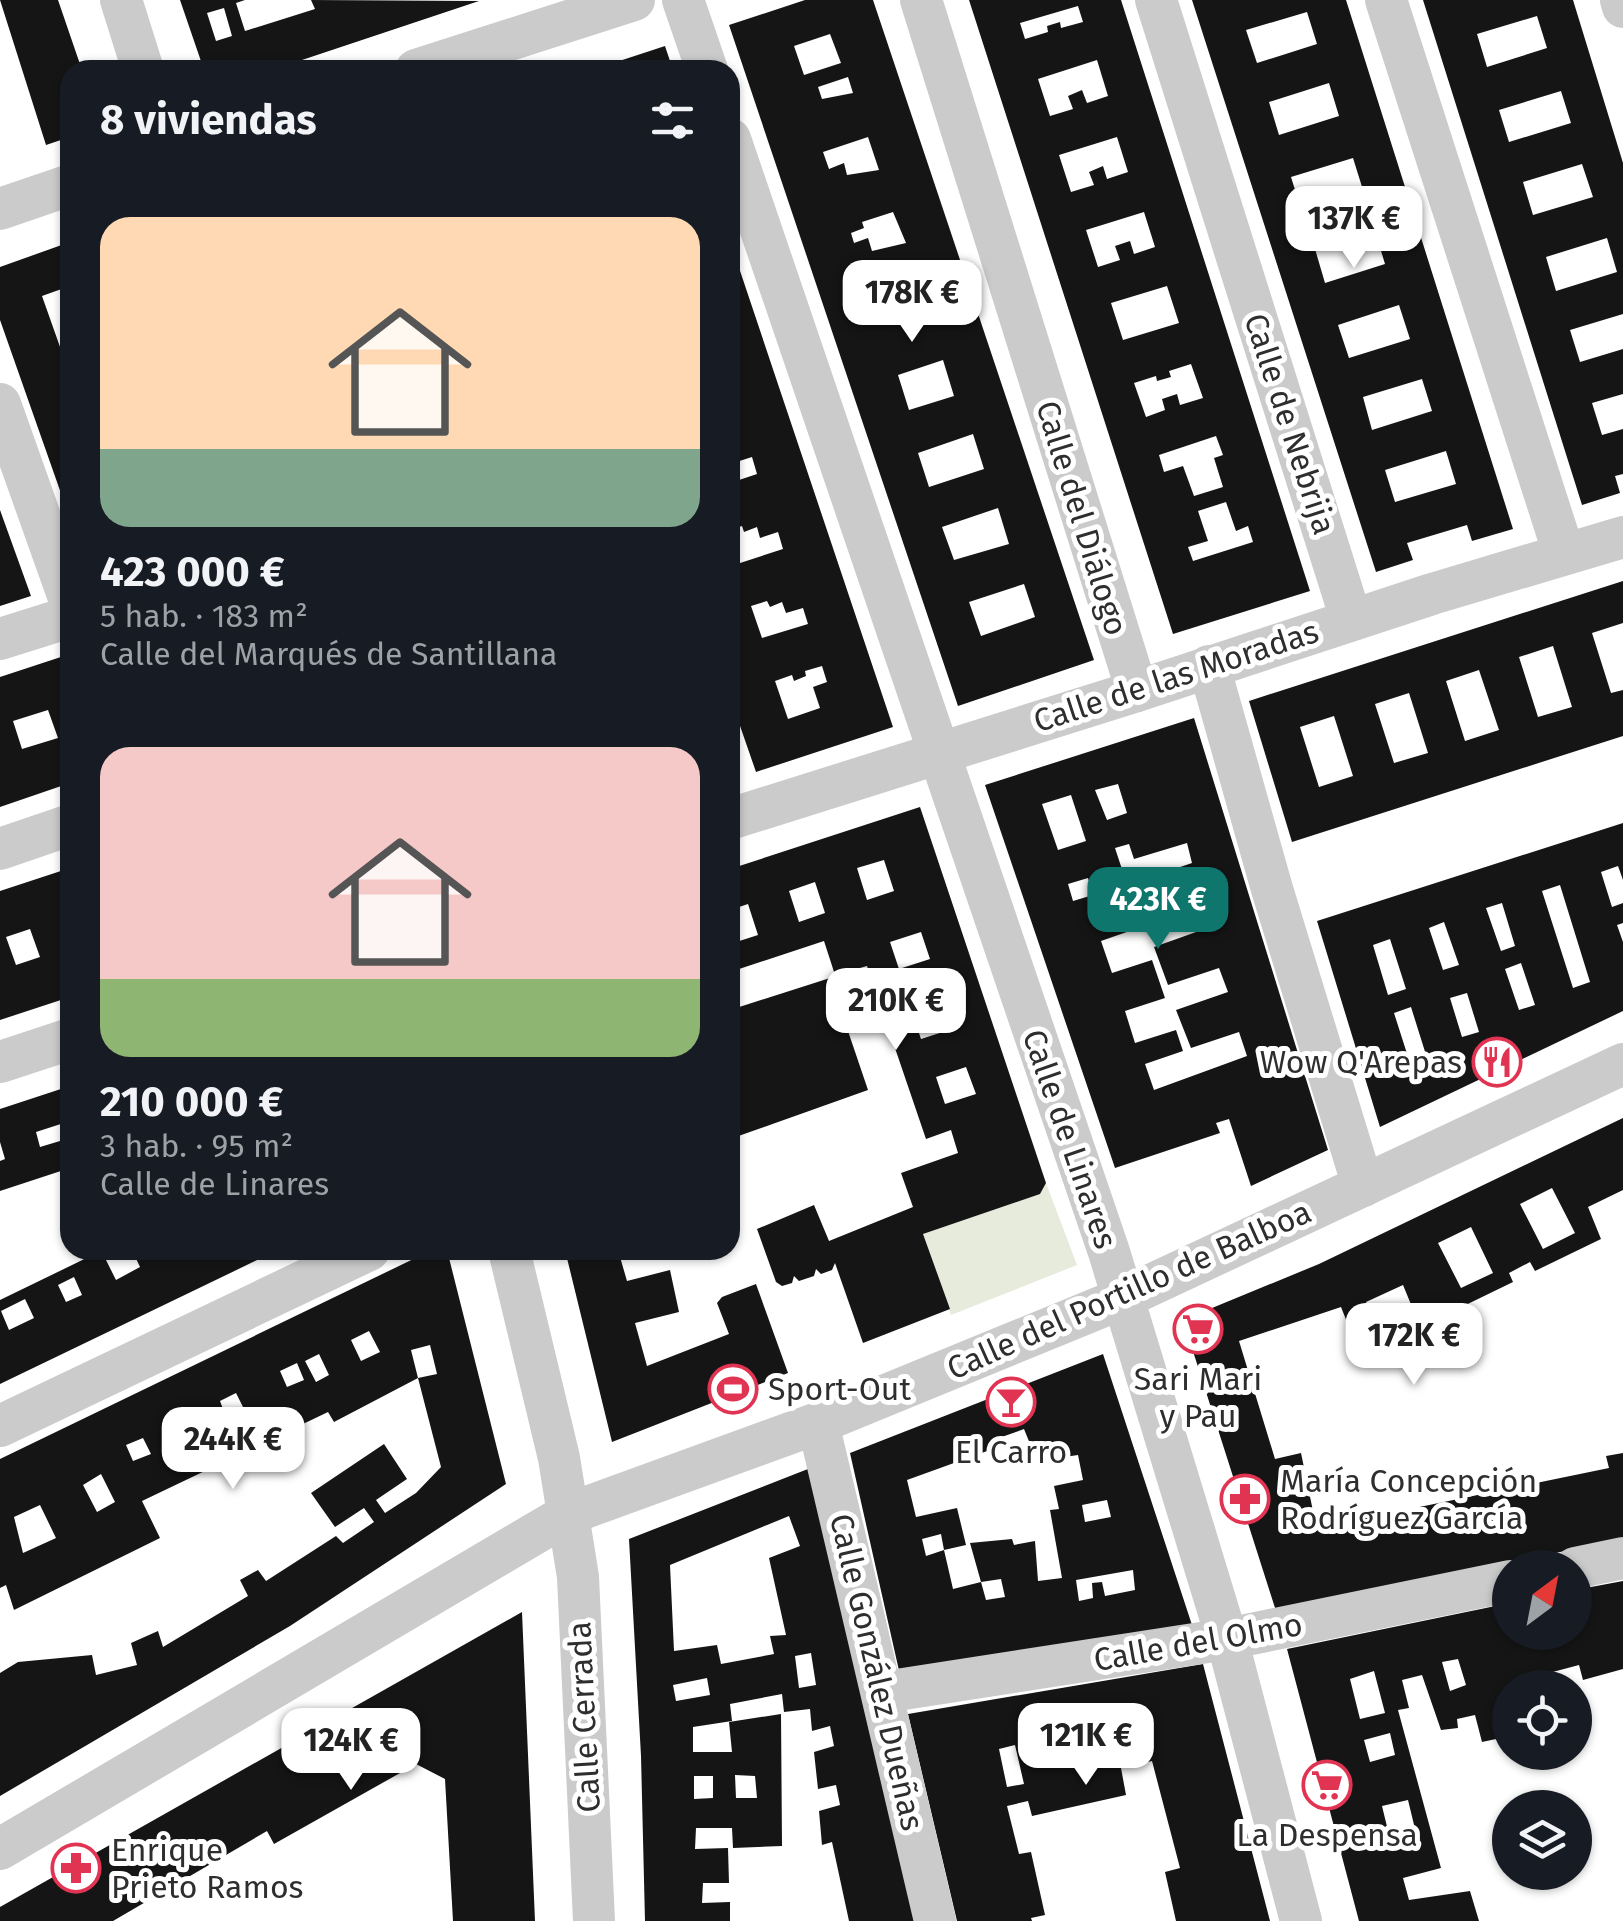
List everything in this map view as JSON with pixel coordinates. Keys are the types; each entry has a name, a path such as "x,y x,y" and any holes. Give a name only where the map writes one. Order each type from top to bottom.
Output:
{"street":[{"path":"121,0 141,60"},
{"path":"459,60 634,0"},
{"path":"683,0 703,60"},
{"name":"Calle del Diálogo","path":"920,0 1137,692"},
{"name":"Calle de Nebrija","path":"1156,0 1351,619"},
{"path":"1386,0 1564,554"},
{"name":"Calle de Linares","path":"740,169 1122,1298 1228,1639 1301,1921"},
{"path":"0,209 60,188"},
{"path":"0,404 60,573"},
{"name":"Calle de las Moradas","path":"740,816 1137,692 1351,619 1623,537"},
{"path":"0,639 60,619"},
{"path":"1209,666 1363,1186"},
{"path":"0,849 60,828"},
{"path":"0,1062 60,1041"},
{"name":"Calle del Portillo de Balboa","path":"0,1849 568,1514 818,1422 1122,1298 1623,1064"},
{"path":"0,1426 348,1260"},
{"name":"Calle Cerrada","path":"511,1260 559,1458 578,1577 594,1921"},
{"name":"Calle González Dueñas","path":"818,1422 936,1921"},
{"path":"1592,1564 1623,1558"},
{"name":"Calle del Olmo","path":"884,1692 1228,1639 1492,1586"}],"shaded area":[{"path":"1046,1183 1077,1265 951,1315 923,1234 1040,1194"}],"building":[{"path":"0,0 58,0 79,60 60,60 60,140 46,145"},
{"path":"180,0 245,0 236,3 245,31 315,9 311,0 479,1 302,60 201,60","holes":["224,8 232,36 216,41 207,13"]},
{"path":"805,0 873,0 1094,660 958,706 729,25","holes":["830,34 841,63 804,75 794,46","848,77 853,93 822,99 818,87","868,137 879,170 847,175 844,163 829,169 823,152","893,212 906,243 872,251 868,238 854,243 851,233 864,228 862,222","920,286 929,319 898,325 894,313 877,319 870,303","943,360 954,396 909,410 898,375","973,434 984,469 929,487 918,453","998,508 1009,544 954,560 942,527","1024,584 1035,617 981,636 969,602"]},
{"path":"969,0 1121,0 1310,591 1173,634","holes":["1078,6 1083,22 1061,28 1060,22 1047,26 1048,32 1025,39 1020,23","1097,60 1108,96 1087,103 1082,90 1068,96 1073,109 1050,116 1038,79","1117,137 1128,172 1107,179 1103,166 1089,172 1094,185 1071,192 1059,155","1144,212 1155,247 1134,254 1130,241 1115,246 1120,260 1098,267 1086,230","1167,286 1179,323 1123,340 1111,303","1191,364 1203,398 1180,405 1177,394 1162,399 1165,410 1146,417 1134,383 1156,376 1157,381 1171,377 1169,371","1216,436 1223,455 1214,458 1223,487 1194,496 1183,466 1164,472 1159,455","1226,502 1236,531 1248,526 1253,542 1193,561 1188,547 1208,541 1198,511"]},
{"path":"1192,0 1346,0 1513,529 1472,541 1467,525 1407,543 1413,560 1376,572","holes":["1307,12 1317,44 1257,63 1246,30","1329,83 1339,116 1279,135 1269,102","1353,158 1363,190 1301,209 1291,177","1375,231 1385,264 1325,283 1315,249","1399,305 1410,339 1349,358 1338,325","1422,379 1432,411 1372,430 1363,397","1446,451 1456,484 1395,502 1385,470"]},
{"path":"1423,0 1573,0 1623,163 1623,314 1570,330 1580,362 1623,349 1623,394 1592,403 1602,435 1623,429 1623,474 1615,476 1620,493 1582,505","holes":["1537,16 1547,48 1487,67 1477,34","1561,91 1571,123 1509,142 1499,110","1582,164 1593,197 1533,215 1523,182","1607,238 1617,272 1556,291 1546,257"]},
{"path":"665,46 670,60 622,60"},
{"path":"60,246 60,290 42,296 60,347 60,490 0,320 0,267"},
{"path":"740,271 893,727 756,772 740,726 740,563 783,549 778,532 760,538 757,527 744,532 740,527 740,480 757,474 752,457 740,461","holes":["767,601 770,607 782,602 786,613 803,608 808,624 762,638 751,606","822,666 827,682 813,687 820,708 788,719 775,681 792,675 794,681 806,676 805,671"]},
{"path":"0,510 31,596 0,606"},
{"path":"1623,581 1623,623 1592,633 1611,693 1623,690 1623,736 1292,842 1249,701","holes":["1553,646 1572,707 1538,717 1519,657","1479,670 1499,730 1465,741 1446,681","1409,693 1428,753 1394,763 1375,704","1334,716 1353,776 1319,787 1300,727"]},
{"path":"60,657 60,786 0,807 0,677","holes":["48,710 58,738 22,749 13,721"]},
{"path":"1194,718 1328,1150 1251,1186 1229,1119 1216,1123 1220,1133 1115,1168 985,785","holes":["1118,784 1127,813 1107,820 1095,790","1071,795 1086,841 1058,850 1042,804","1187,843 1192,863 1142,880 1155,924 1208,907 1213,926 1154,947 1168,985 1219,968 1228,992 1176,1010 1191,1048 1239,1032 1247,1056 1154,1090 1145,1064 1183,1051 1176,1030 1135,1043 1125,1011 1165,998 1152,960 1112,973 1101,941 1141,927 1115,848 1129,844 1134,859","1088,878 1093,895 1073,901 1068,884"]},
{"path":"920,807 1046,1183 1040,1194 923,1234 950,1309 863,1343 835,1263 832,1270 821,1274 816,1269 814,1276 799,1281 794,1276 792,1283 782,1286 776,1282 757,1229 814,1205 829,1241 913,1207 901,1173 958,1153 951,1130 926,1139 867,966 835,975 824,941 740,969 740,941 758,935 748,904 740,907 740,866","holes":["884,860 894,891 867,900 857,868","815,882 825,913 799,922 789,891","921,932 930,959 899,969 890,942","943,1002 952,1029 921,1039 912,1012","966,1067 976,1094 945,1104 936,1077"]},
{"path":"1623,823 1623,880 1618,866 1601,872 1612,907 1623,903 1623,923 1617,925 1623,942 1623,1011 1380,1127 1317,921","holes":["1560,885 1590,982 1573,988 1542,891","1502,903 1515,946 1501,951 1486,908","1444,922 1459,965 1443,970 1429,928","1390,939 1406,989 1388,995 1373,945","1521,963 1535,1005 1519,1010 1505,969","1467,993 1479,1032 1462,1037 1450,998","1411,1007 1427,1058 1410,1063 1394,1013"]},
{"path":"60,871 60,1000 0,1020 0,891","holes":["30,929 40,957 16,965 6,937"]},
{"path":"830,978 868,1090 740,1135 740,1007"},
{"path":"60,1089 60,1124 36,1132 40,1147 60,1141 60,1171 0,1191 0,1161 5,1159 0,1142 0,1109"},
{"path":"1623,1118 1623,1190 1588,1207 1601,1239 1535,1271 1530,1262 1509,1273 1513,1282 1443,1316 1440,1309 1417,1319 1403,1285 1366,1302 1379,1339 1357,1347 1341,1307 1239,1341 1275,1459 1301,1453 1314,1516 1339,1511 1342,1523 1609,1468 1606,1456 1623,1453 1623,1539 1570,1550 1492,1550 1492,1566 1276,1611 1183,1320 1319,1264","holes":["1552,1188 1575,1233 1543,1249 1520,1204","1471,1227 1493,1273 1461,1288 1438,1243"]},
{"path":"82,1260 106,1260 116,1280 140,1267 137,1260 257,1260 0,1384 0,1300","holes":["74,1277 82,1295 66,1302 58,1285","25,1299 34,1318 9,1330 1,1311"]},
{"path":"411,1260 450,1260 506,1484 290,1626 0,1796 0,1673 18,1662 92,1655 96,1675 137,1665 131,1643 158,1631 163,1647 248,1596 240,1580 258,1570 266,1581 336,1536 343,1543 374,1522 364,1508 335,1527 311,1493 384,1444 407,1479 376,1500 385,1513 416,1493 441,1467 418,1378 334,1422 328,1412 142,1501 160,1538 14,1610 6,1585 0,1588 0,1459","holes":["369,1331 380,1352 361,1361 351,1340","430,1345 437,1374 418,1378 411,1350","319,1354 329,1375 316,1382 305,1361","297,1363 304,1380 287,1387 280,1371","236,1393 244,1409 226,1417 220,1401","204,1407 212,1423 194,1431 188,1415","143,1438 151,1454 133,1461 126,1445","101,1474 115,1502 97,1512 83,1485","40,1505 56,1538 23,1553 14,1517"]},
{"path":"567,1260 621,1260 627,1281 670,1270 679,1312 635,1323 647,1366 729,1334 717,1303 722,1297 756,1284 788,1373 612,1442"},
{"path":"1103,1354 1192,1625 900,1675 850,1453","holes":["1024,1429 1037,1461 1078,1455 1083,1480 1054,1486 1059,1509 1050,1510 1062,1578 1038,1581 1035,1541 1014,1545 1012,1539 970,1543 981,1582 953,1589 944,1550 966,1545 957,1508 916,1517 907,1480 1001,1446 999,1438","1107,1500 1111,1517 1085,1522 1082,1505","941,1534 944,1550 926,1556 922,1539","1133,1570 1135,1590 1105,1596 1102,1582 1092,1583 1093,1598 1079,1601 1076,1580","1001,1579 1005,1597 986,1600 981,1582"]},
{"path":"813,1467 916,1921 849,1921 832,1842 822,1845 819,1811 840,1805 836,1785 818,1789 814,1752 834,1746 830,1726 812,1731 810,1709 784,1712 782,1694 730,1704 732,1721 693,1727 693,1752 732,1752 729,1722 781,1714 782,1846 733,1848 732,1828 696,1828 695,1849 728,1848 729,1883 703,1883 702,1903 730,1902 730,1921 645,1921 629,1539","holes":["789,1516 800,1546 769,1558 786,1635 770,1636 774,1654 721,1664 717,1645 674,1651 670,1565","811,1653 816,1685 799,1688 795,1656","707,1678 710,1695 676,1701 673,1685","735,1775 755,1776 757,1798 736,1798","694,1776 713,1776 713,1798 694,1799"]},
{"path":"1623,1581 1623,1669 1592,1678 1592,1670 1580,1670 1579,1665 1560,1670 1492,1670 1492,1740 1482,1742 1475,1715 1457,1719 1458,1728 1441,1730 1422,1675 1402,1680 1409,1708 1398,1710 1441,1868 1403,1878 1409,1900 1470,1891 1479,1921 1359,1921 1287,1649 1492,1607 1492,1650 1592,1650 1592,1587","holes":["1458,1659 1466,1685 1450,1691 1442,1662","1374,1671 1385,1713 1360,1719 1350,1679","1390,1733 1395,1755 1370,1762 1364,1740","1408,1800 1416,1833 1390,1839 1382,1806"]},
{"path":"522,1612 535,1921 453,1921 445,1779 416,1764 274,1844 267,1831 113,1921 0,1921 0,1907"},
{"path":"1203,1664 1270,1921 1176,1921 1165,1872 1180,1868 1152,1761 1121,1768 1126,1795 1032,1816 1028,1801 1007,1806 1019,1854 1031,1852 1045,1915 1031,1918 1032,1921 957,1921 908,1714","holes":["1015,1745 1024,1784 1007,1787 999,1749"]}],"place":[{"name":"Wow Q'Arepas","path":"1497,1062"},
{"name":"Sari Mari y Pau","path":"1198,1329"},
{"name":"Sport-Out","path":"733,1389"},
{"name":"El Carro","path":"1011,1402"},
{"name":"María Concepción Rodríguez García","path":"1245,1499"},
{"name":"La Despensa","path":"1327,1785"},
{"name":"Enrique Prieto Ramos","path":"76,1868"}]}
